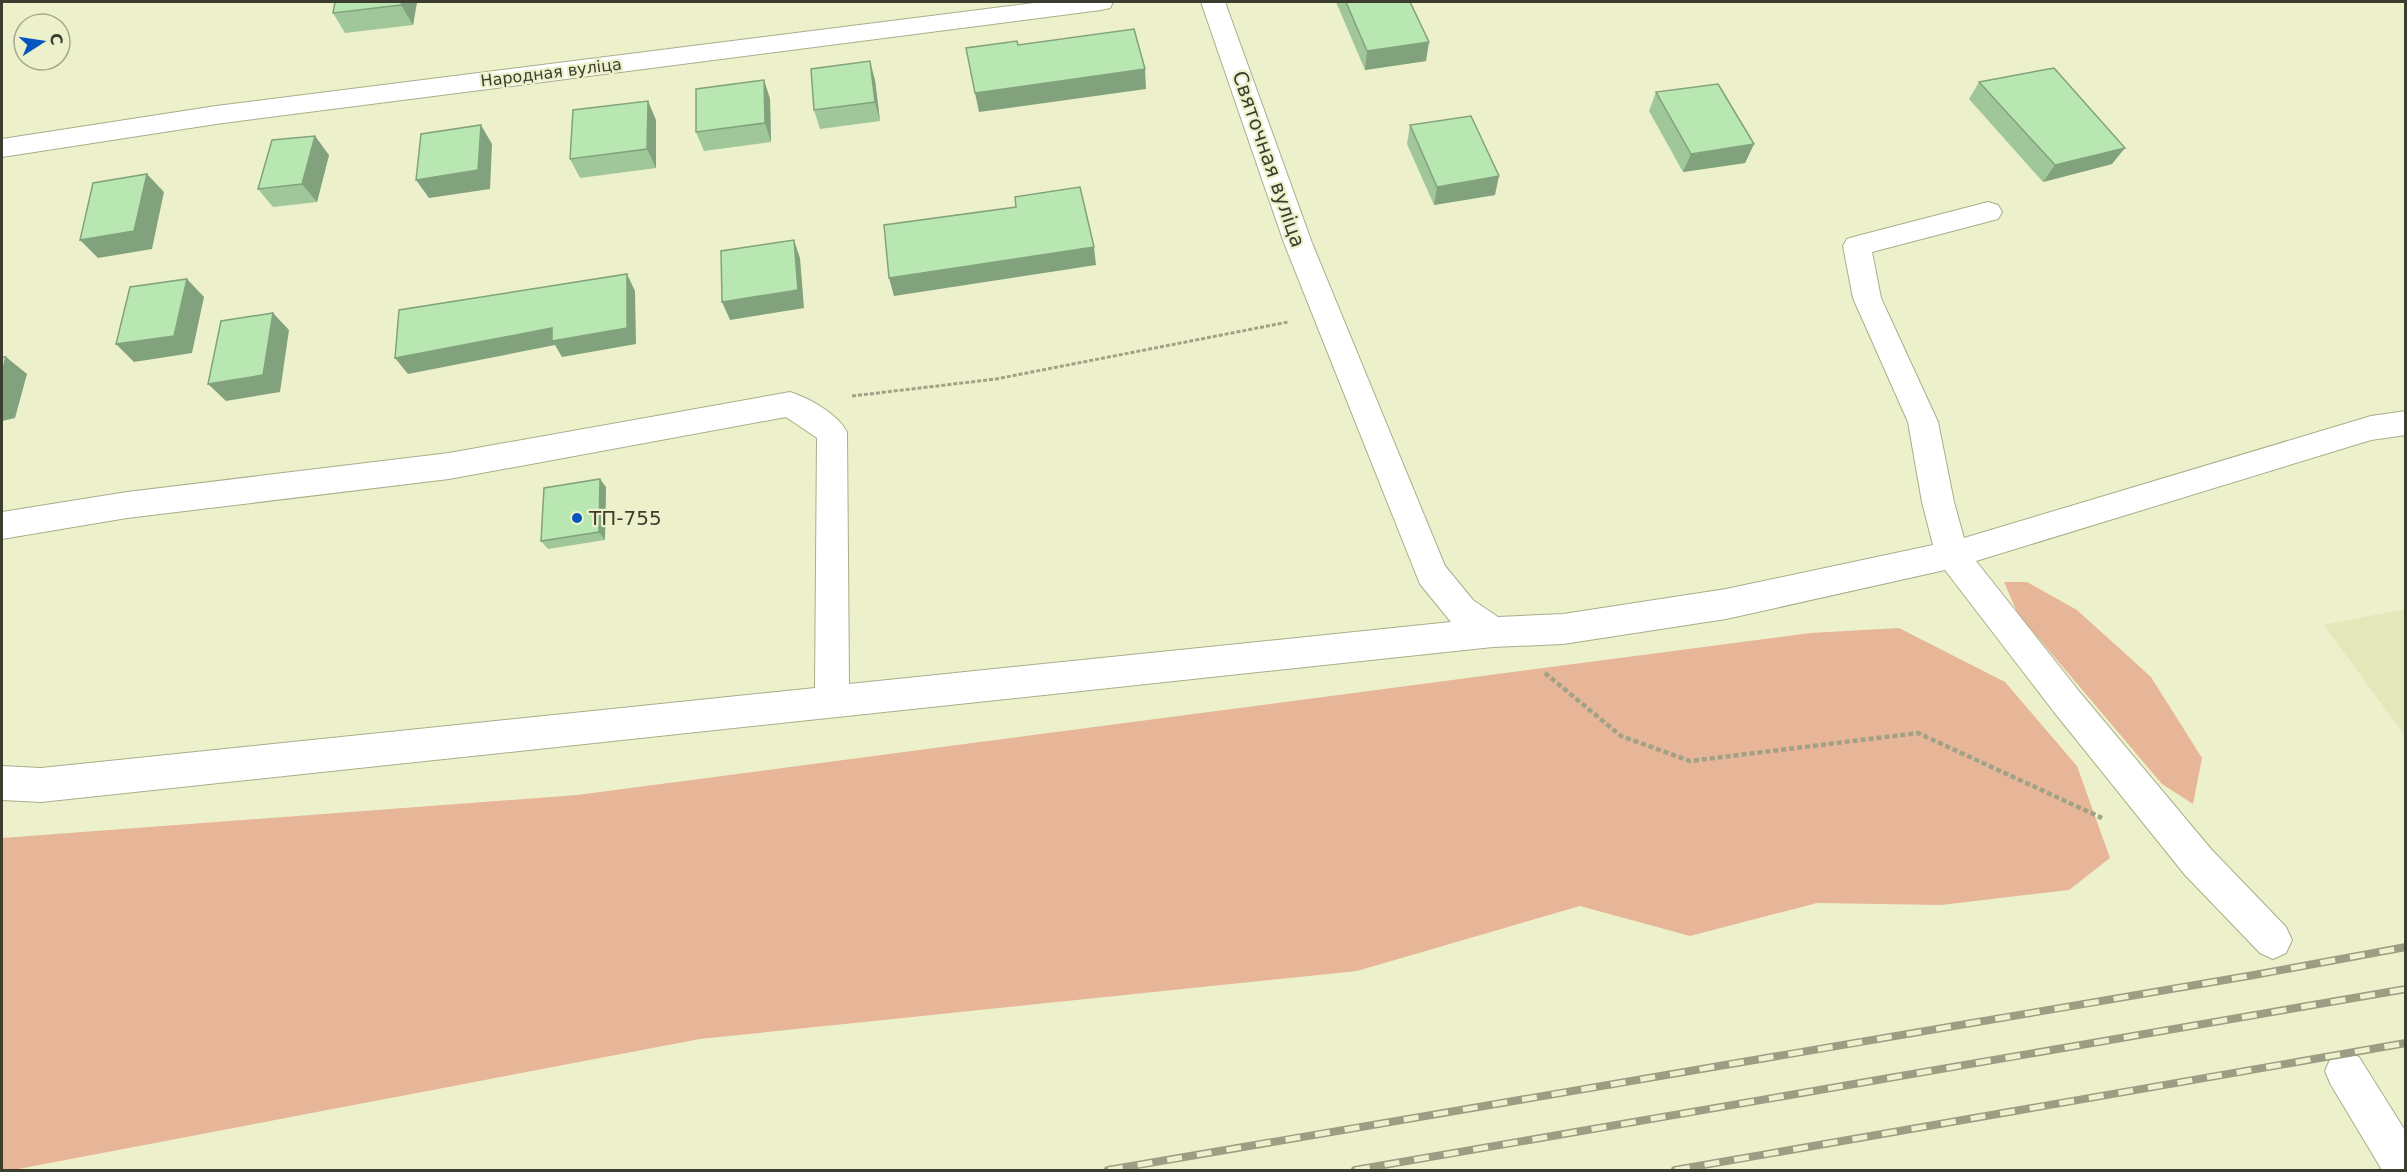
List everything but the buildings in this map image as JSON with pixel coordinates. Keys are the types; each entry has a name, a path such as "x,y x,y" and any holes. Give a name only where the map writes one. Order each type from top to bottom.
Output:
{"street":[{"name":"Народная вуліца","path":"2,148 216,115 1101,2"},
{"name":"Святочная вуліца","path":"1213,2 1298,243 1432,574 1461,610 1493,632"},
{"path":"1988,212 1857,246 1867,298 1923,422 1938,502 1952,555 2066,701 2198,862 2273,940"},
{"path":"2,526 127,505 448,466 790,404 832,432 832,700"},
{"path":"2,783 42,785 1493,632 1563,629 1726,604 1952,555 2371,428 2406,423"},
{"path":"2344,1071 2405,1170"}],"path":[{"path":"790,404 996,379 1327,314"},
{"path":"1493,632 1621,736 1690,760 1918,733 2112,823"}],"shaded area":[{"path":"2004,582 2027,582 2077,610 2151,677 2202,758 2193,804 2162,784 2018,614"},
{"path":"2406,609 2405,736 2324,625"},
{"path":"1899,628 2005,682 2077,766 2110,858 2069,890 1941,905 1817,903 1690,936 1580,906 1357,971 700,1039 13,1170 2,1170 2,838 577,795 1810,633"}],"railway":[{"path":"1108,1170 2254,975 2406,947"},
{"path":"1355,1170 2406,989"},
{"path":"1675,1170 2406,1043"}],"place":[{"name":"ТП-755","path":"577,518"}]}
